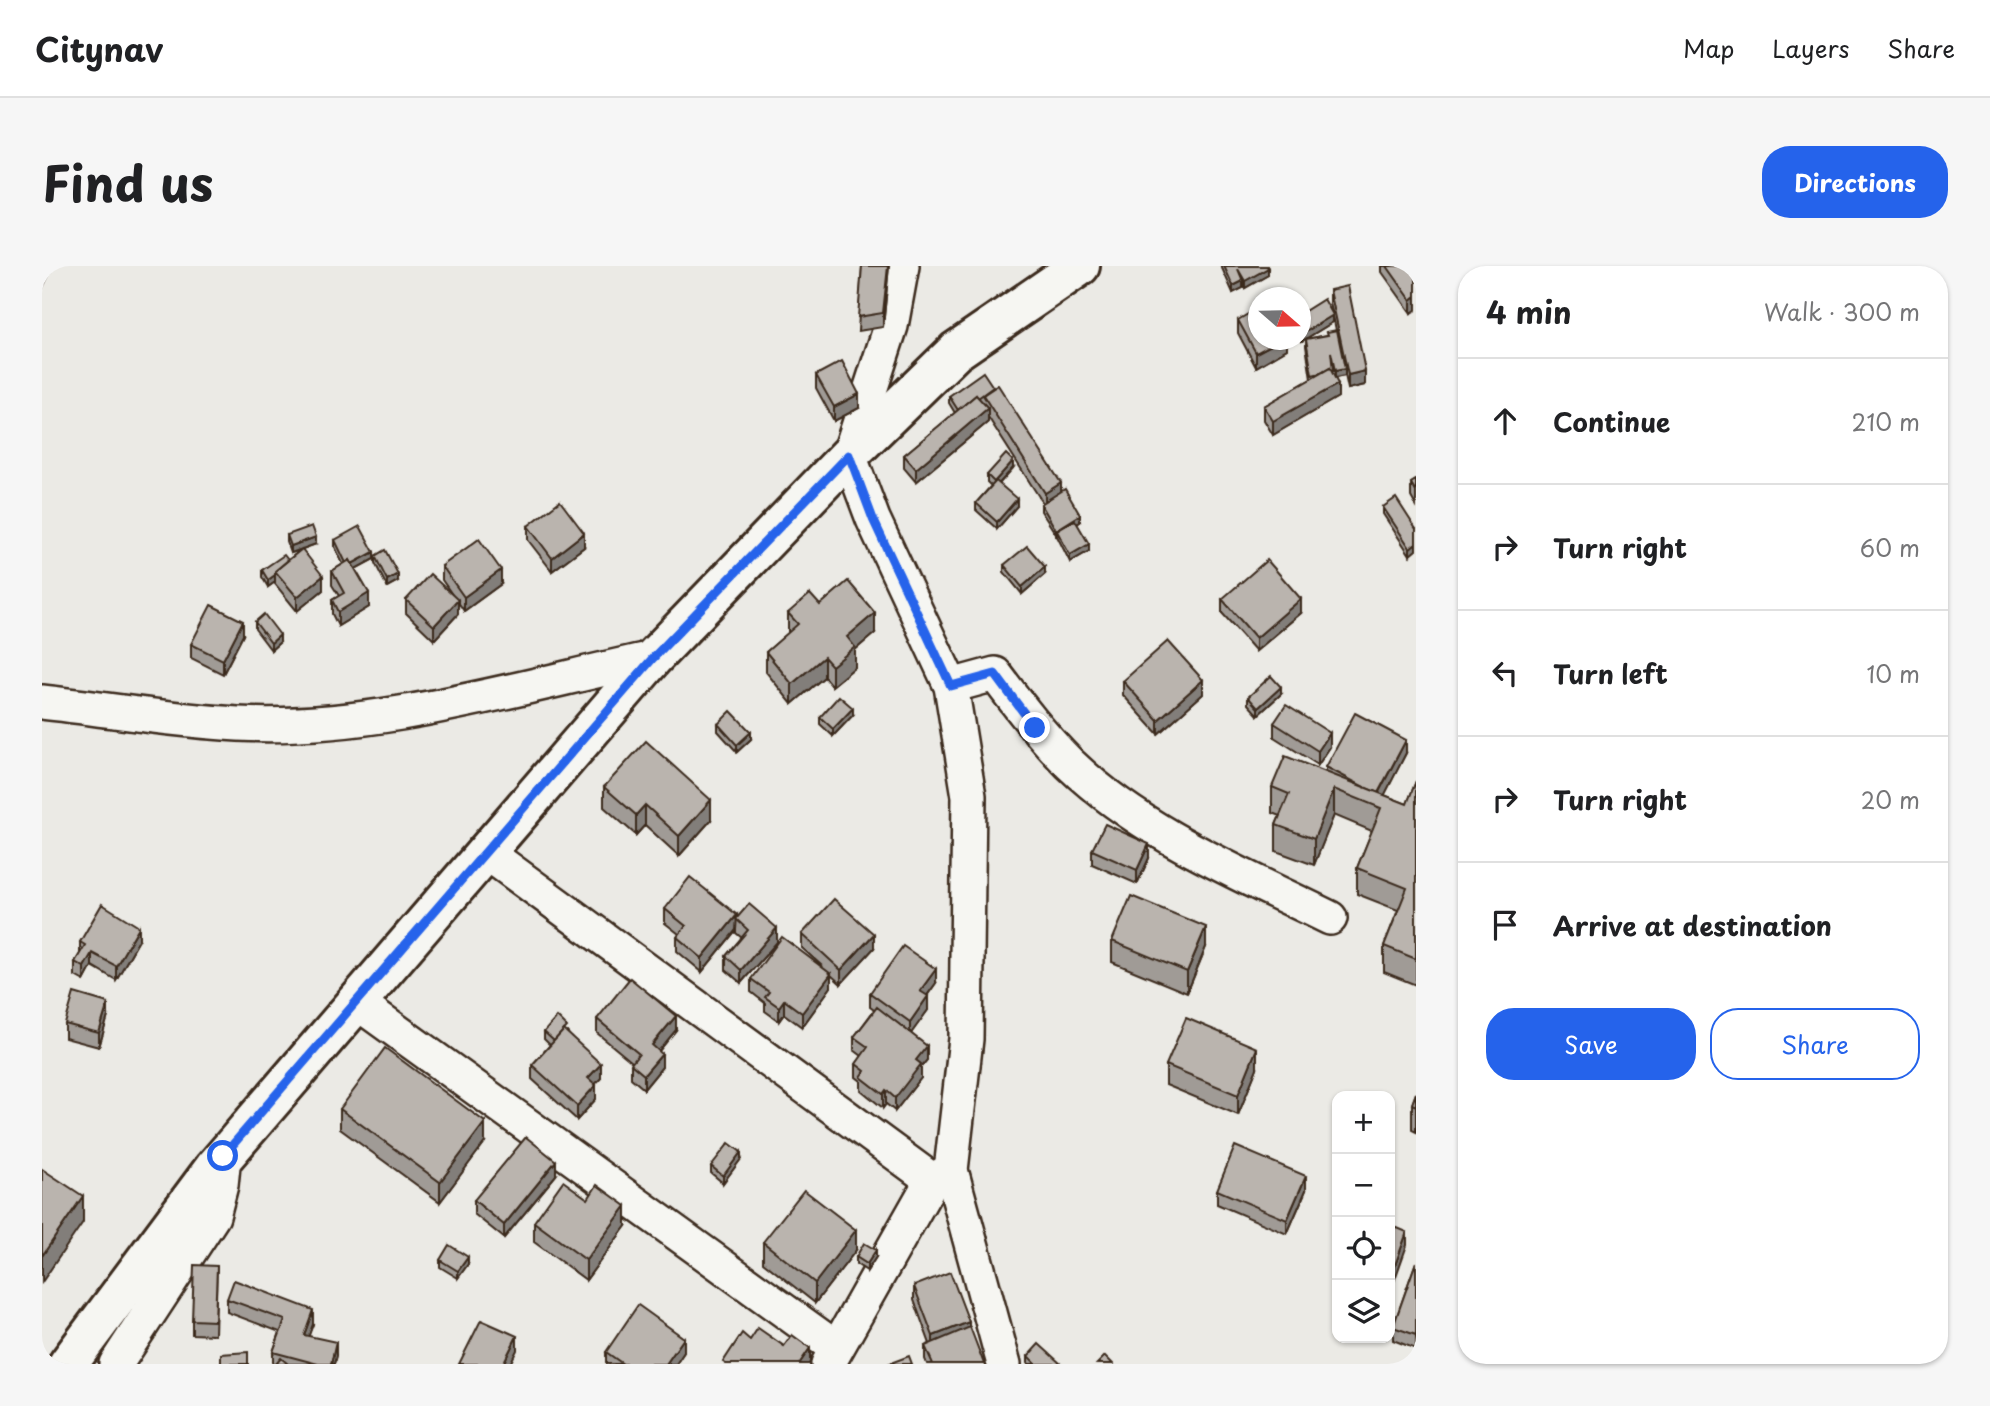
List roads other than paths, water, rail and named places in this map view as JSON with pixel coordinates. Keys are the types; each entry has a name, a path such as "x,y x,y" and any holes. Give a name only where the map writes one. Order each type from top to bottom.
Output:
{"main road":[{"path":"68,1364 223,1156 653,658 849,455 957,351 1080,266"}],"street":[{"path":"355,1001 832,1356 942,1175 966,1039 969,796 951,686 873,519 849,455 891,326 902,266"},
{"path":"42,702 239,724 334,720 416,710 653,658"},
{"path":"951,686 995,674 1035,728 1072,765 1118,803 1198,852 1330,918"},
{"path":"487,853 942,1175 1004,1364"},
{"path":"116,1364 212,1216 221,1185 223,1156"}]}
